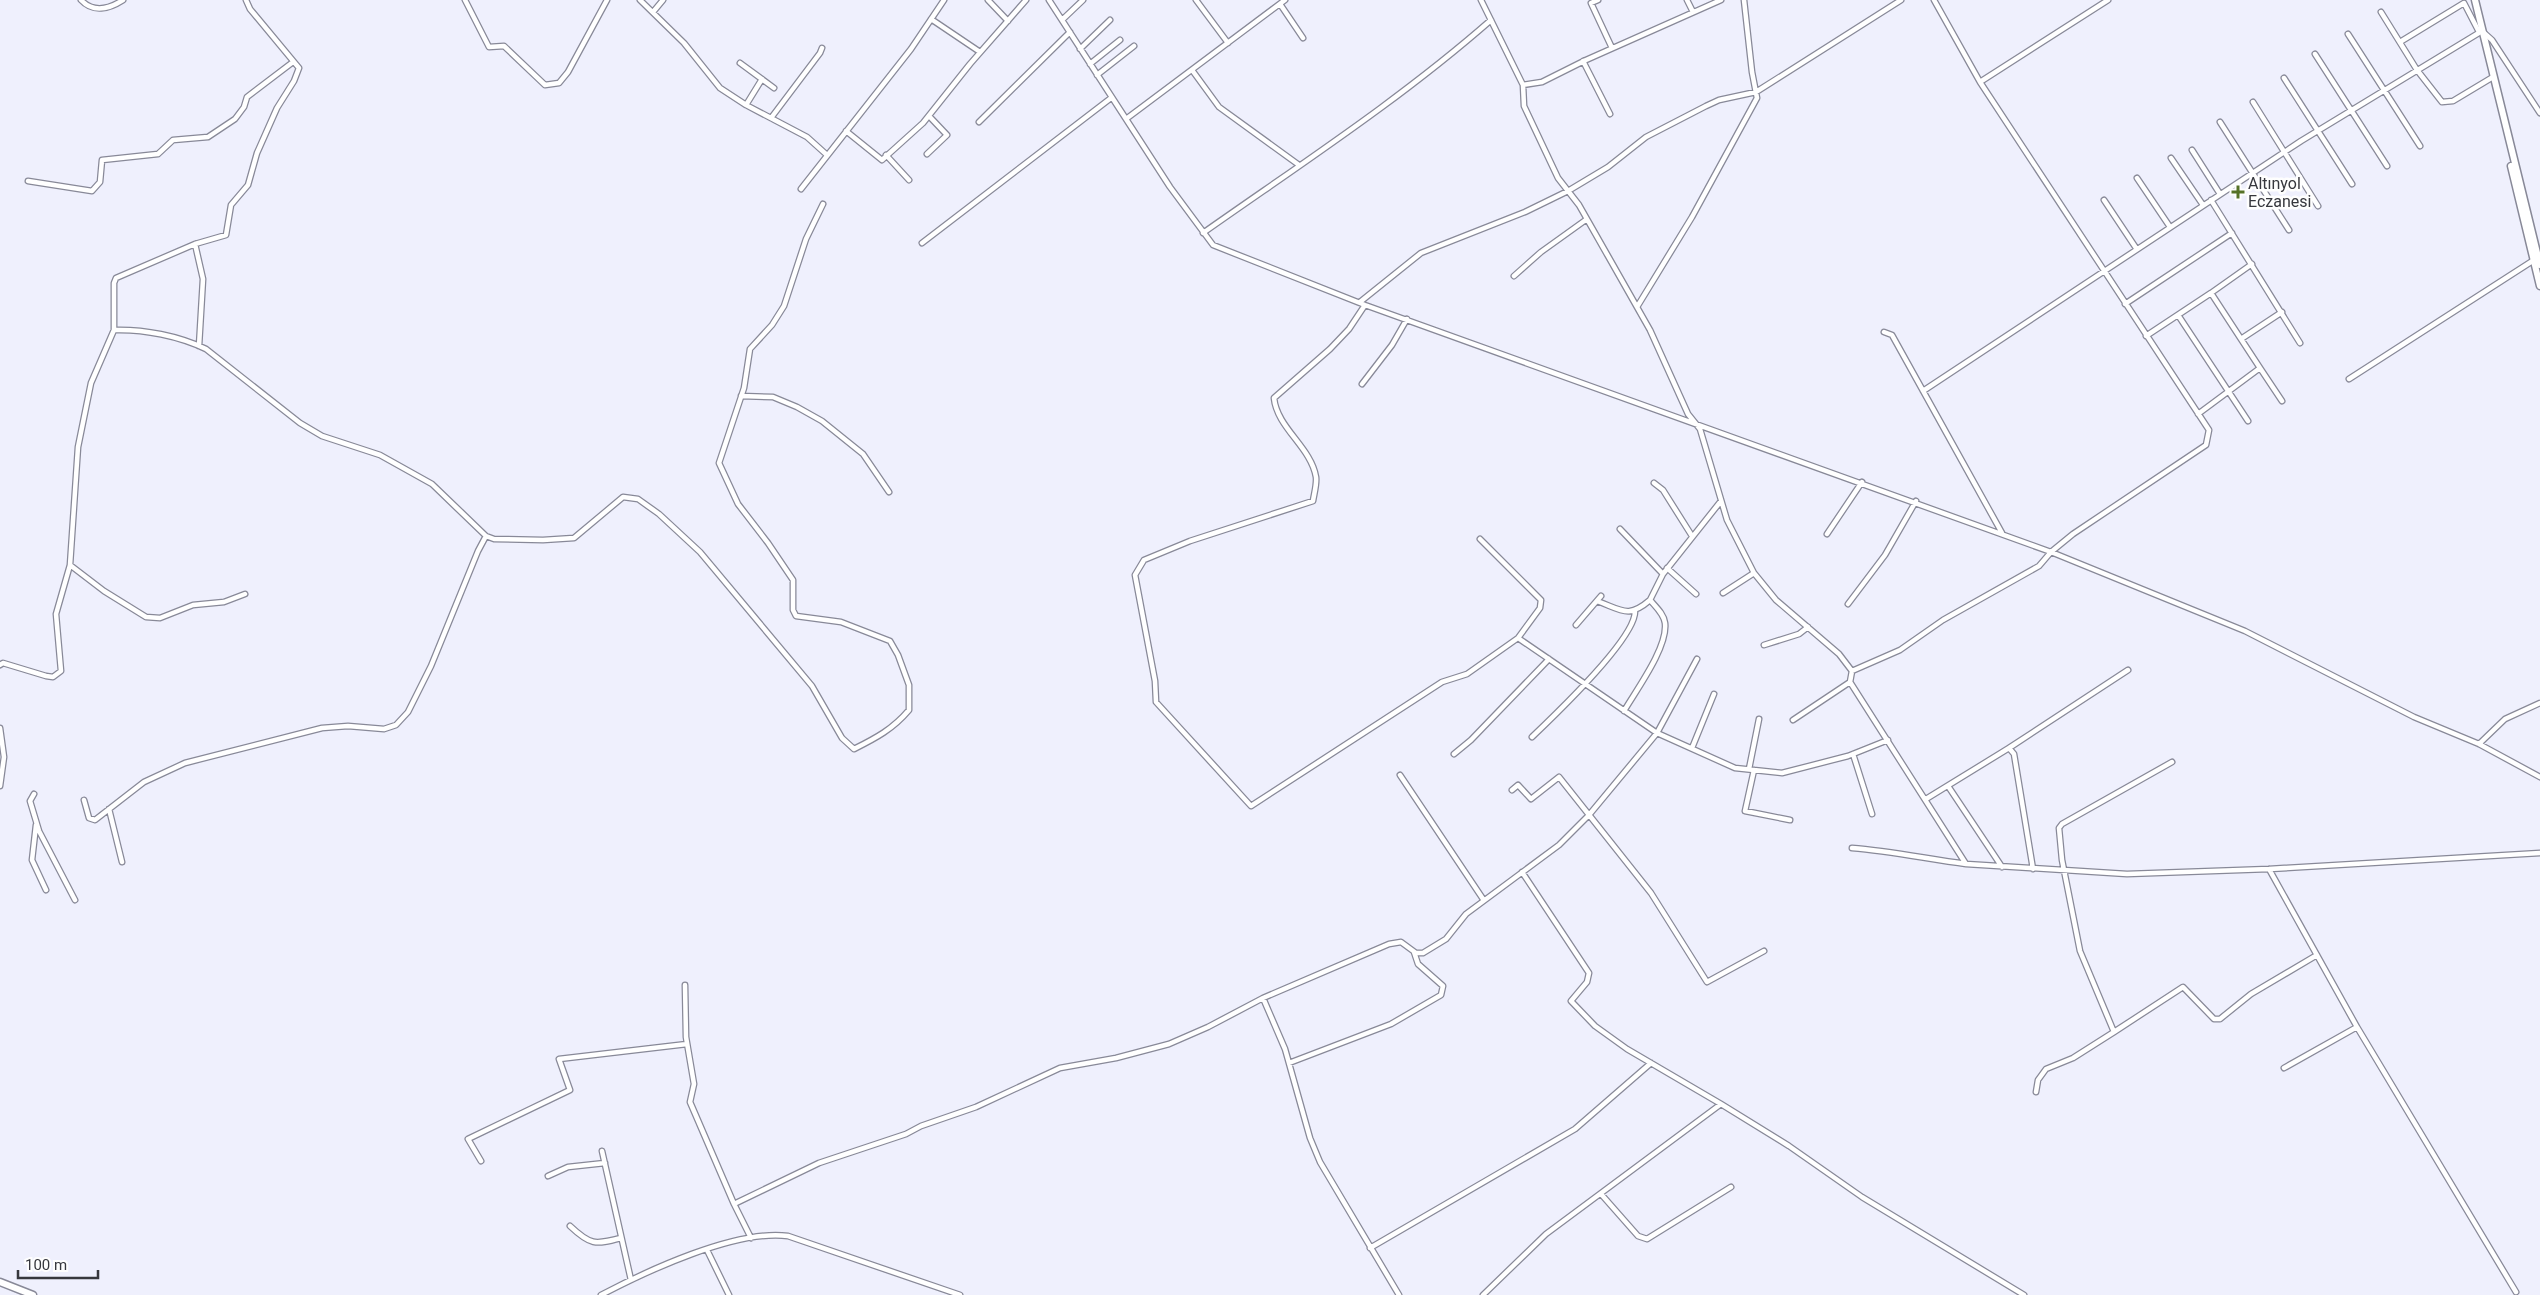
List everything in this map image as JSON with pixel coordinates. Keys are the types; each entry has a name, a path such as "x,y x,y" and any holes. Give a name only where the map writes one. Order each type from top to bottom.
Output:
{"street":[{"path":"81,0 93,8 105,8 123,0"},
{"path":"0,665 3,664 53,677 61,671 56,614 70,566 78,447 91,383 114,330 114,283 116,278 195,244 226,235 231,205 248,185 257,153 277,108 294,81 299,68 250,9 246,0"},
{"path":"465,0 489,46 504,46 545,85 559,83 568,72 607,0"},
{"path":"640,0 684,43 720,88 746,105 807,137 827,155"},
{"path":"653,12 663,0"},
{"path":"801,189 944,0"},
{"path":"988,0 1008,21"},
{"path":"846,131 882,160 929,116 980,52 1026,0"},
{"path":"1049,0 1170,187 1213,245 1229,253 1366,305 1916,501 2051,552 2245,631 2414,717 2479,744 2540,776"},
{"path":"1062,20 1083,0"},
{"path":"1196,0 1228,43"},
{"path":"1126,119 1285,0"},
{"path":"1482,0 1523,85 1524,106 1558,178 1587,219 1637,308 1688,414 1696,423 1703,437 1704,446 1727,520 1754,573 1776,600 1839,654 1852,671 1850,682 1966,864"},
{"path":"1598,0 1591,3 1612,48"},
{"path":"1687,0 1693,12"},
{"path":"1523,85 1542,82 1583,61 1721,0"},
{"path":"1637,308 1747,120 1757,98 1744,0"},
{"path":"1360,302 1421,253 1525,212 1568,190 1608,167 1646,137 1719,100 1756,92 1901,0"},
{"path":"1852,671 1900,650 1943,620 2039,566 2051,552 2073,534 2206,445 2209,430 1980,82 1934,0"},
{"path":"1980,82 2108,0"},
{"path":"2475,0 2492,78 2538,260 2540,286"},
{"path":"2400,42 2464,3 2481,31 2492,40 2540,113"},
{"path":"1280,4 1303,38"},
{"path":"2381,12 2418,70 2442,102 2452,101 2492,78"},
{"path":"931,19 980,52"},
{"path":"1080,49 1110,20"},
{"path":"1203,233 1356,127 1449,57 1491,20"},
{"path":"1923,391 2136,248 2284,152 2481,31"},
{"path":"979,122 1070,32"},
{"path":"2348,34 2420,146"},
{"path":"1090,64 1120,40"},
{"path":"1097,75 1134,46"},
{"path":"772,118 822,48"},
{"path":"2315,54 2387,166"},
{"path":"1583,61 1610,114"},
{"path":"28,181 92,191 100,182 102,160 158,154 173,140 208,138 235,119 244,107 247,97 293,62"},
{"path":"740,63 774,88"},
{"path":"1192,70 1218,106 1299,165"},
{"path":"2284,78 2352,184"},
{"path":"746,105 762,79"},
{"path":"922,244 1111,98"},
{"path":"2253,102 2318,206"},
{"path":"927,154 947,135 929,116"},
{"path":"2220,122 2289,230"},
{"path":"2192,150 2220,194"},
{"path":"886,156 909,180"},
{"path":"2171,158 2202,205"},
{"path":"2137,178 2170,227"},
{"path":"2104,200 2136,248"},
{"path":"2211,200 2300,343"},
{"path":"114,330 128,329 189,341 199,346 322,436 380,455 432,484 486,536 494,540 574,538 623,497 638,498 659,514 700,552 812,686 842,738 854,749 882,736 896,725 909,710 909,685 898,655 890,641 841,622 796,616 793,610 793,580 738,504 719,463 741,396 750,349 772,325 784,306 806,239 823,204"},
{"path":"1514,276 1541,252 1587,219"},
{"path":"2125,304 2232,233"},
{"path":"195,244 203,279 199,346"},
{"path":"2349,378 2538,260"},
{"path":"2146,336 2252,264"},
{"path":"2211,293 2282,401"},
{"path":"1366,305 1330,349 1274,398 1281,419 1310,461 1317,478 1313,500 1190,541 1144,560 1135,575 1155,681 1156,702 1251,806 1442,682 1467,674 1518,638 1540,608 1541,600 1480,539"},
{"path":"2241,338 2282,312"},
{"path":"2178,315 2248,421"},
{"path":"1362,384 1392,345 1407,319"},
{"path":"1884,332 1892,335 2002,533"},
{"path":"2198,414 2260,368"},
{"path":"741,396 773,397 797,407 822,421 863,454 889,492"},
{"path":"1827,534 1862,482"},
{"path":"1654,483 1663,490 1692,536"},
{"path":"1597,601 1627,612 1635,611 1650,600 1667,568 1721,501"},
{"path":"1848,604 1884,555 1916,501"},
{"path":"1620,529 1663,574"},
{"path":"84,800 88,816 92,820 96,820 144,782 185,763 322,728 348,726 384,729 396,725 406,715 423,684 478,550 486,536"},
{"path":"70,566 104,591 146,617 160,618 193,605 224,602 245,594"},
{"path":"1667,568 1696,594"},
{"path":"1723,593 1754,573"},
{"path":"1576,625 1601,596"},
{"path":"1624,711 1665,639 1665,622 1662,614 1650,600"},
{"path":"1532,737 1586,685 1631,628 1635,611"},
{"path":"1764,645 1798,634 1808,627"},
{"path":"1518,638 1657,733 1735,768 1782,773 1853,754 1888,740"},
{"path":"1454,754 1471,740 1549,659"},
{"path":"734,1204 819,1163 906,1134 921,1126 976,1106 1060,1068 1116,1058 1169,1044 1208,1027 1263,998 1389,944 1401,942 1414,952 1423,953 1446,939 1466,914 1483,899 1559,845 1589,815 1657,733 1697,659"},
{"path":"1926,799 2009,748 2128,670"},
{"path":"1793,720 1850,682"},
{"path":"1692,748 1714,694"},
{"path":"2479,744 2505,720 2540,703"},
{"path":"1759,719 1745,811 1790,820"},
{"path":"0,728 4,757 0,786"},
{"path":"2009,748 2014,754 2033,869"},
{"path":"1853,754 1872,814"},
{"path":"2114,1032 2080,951 2064,872 2059,830 2061,825 2172,762"},
{"path":"1400,776 1483,899"},
{"path":"1512,790 1518,785 1531,799 1559,777 1651,894 1707,982 1764,951"},
{"path":"1948,786 2002,867"},
{"path":"34,794 30,801 36,824 75,900"},
{"path":"109,809 122,862"},
{"path":"36,824 32,860 46,890"},
{"path":"1852,848 1892,851 1966,864 2064,872 2127,874 2269,869 2540,853"},
{"path":"2269,869 2357,1027 2516,1292"},
{"path":"1522,872 1589,973 1588,982 1572,996 1572,1004 1610,1038 1789,1146 1862,1197 2024,1295"},
{"path":"1289,1063 1391,1024 1441,995 1442,986 1418,964 1414,952"},
{"path":"2036,1092 2038,1080 2046,1070 2073,1058 2183,987 2214,1019 2220,1018 2251,994 2317,955"},
{"path":"685,986 687,1044 694,1084 690,1102 734,1204 751,1238"},
{"path":"1263,998 1289,1063 1310,1138 1320,1162 1399,1295"},
{"path":"2284,1068 2357,1027"},
{"path":"481,1161 468,1139 570,1090 559,1059 687,1044"},
{"path":"1370,1248 1575,1129 1651,1063"},
{"path":"1483,1295 1546,1234 1721,1104"},
{"path":"602,1151 631,1280"},
{"path":"548,1176 568,1167 604,1163"},
{"path":"1601,1194 1638,1236 1647,1239 1732,1187"},
{"path":"570,1226 580,1236 593,1243 621,1238"},
{"path":"601,1295 631,1280 707,1250 772,1234 788,1236 960,1295"},
{"path":"707,1250 729,1295"},
{"path":"0,1282 33,1295"}],"place":[{"name":"Altınyol Eczanesi","path":"2238,192"}]}
